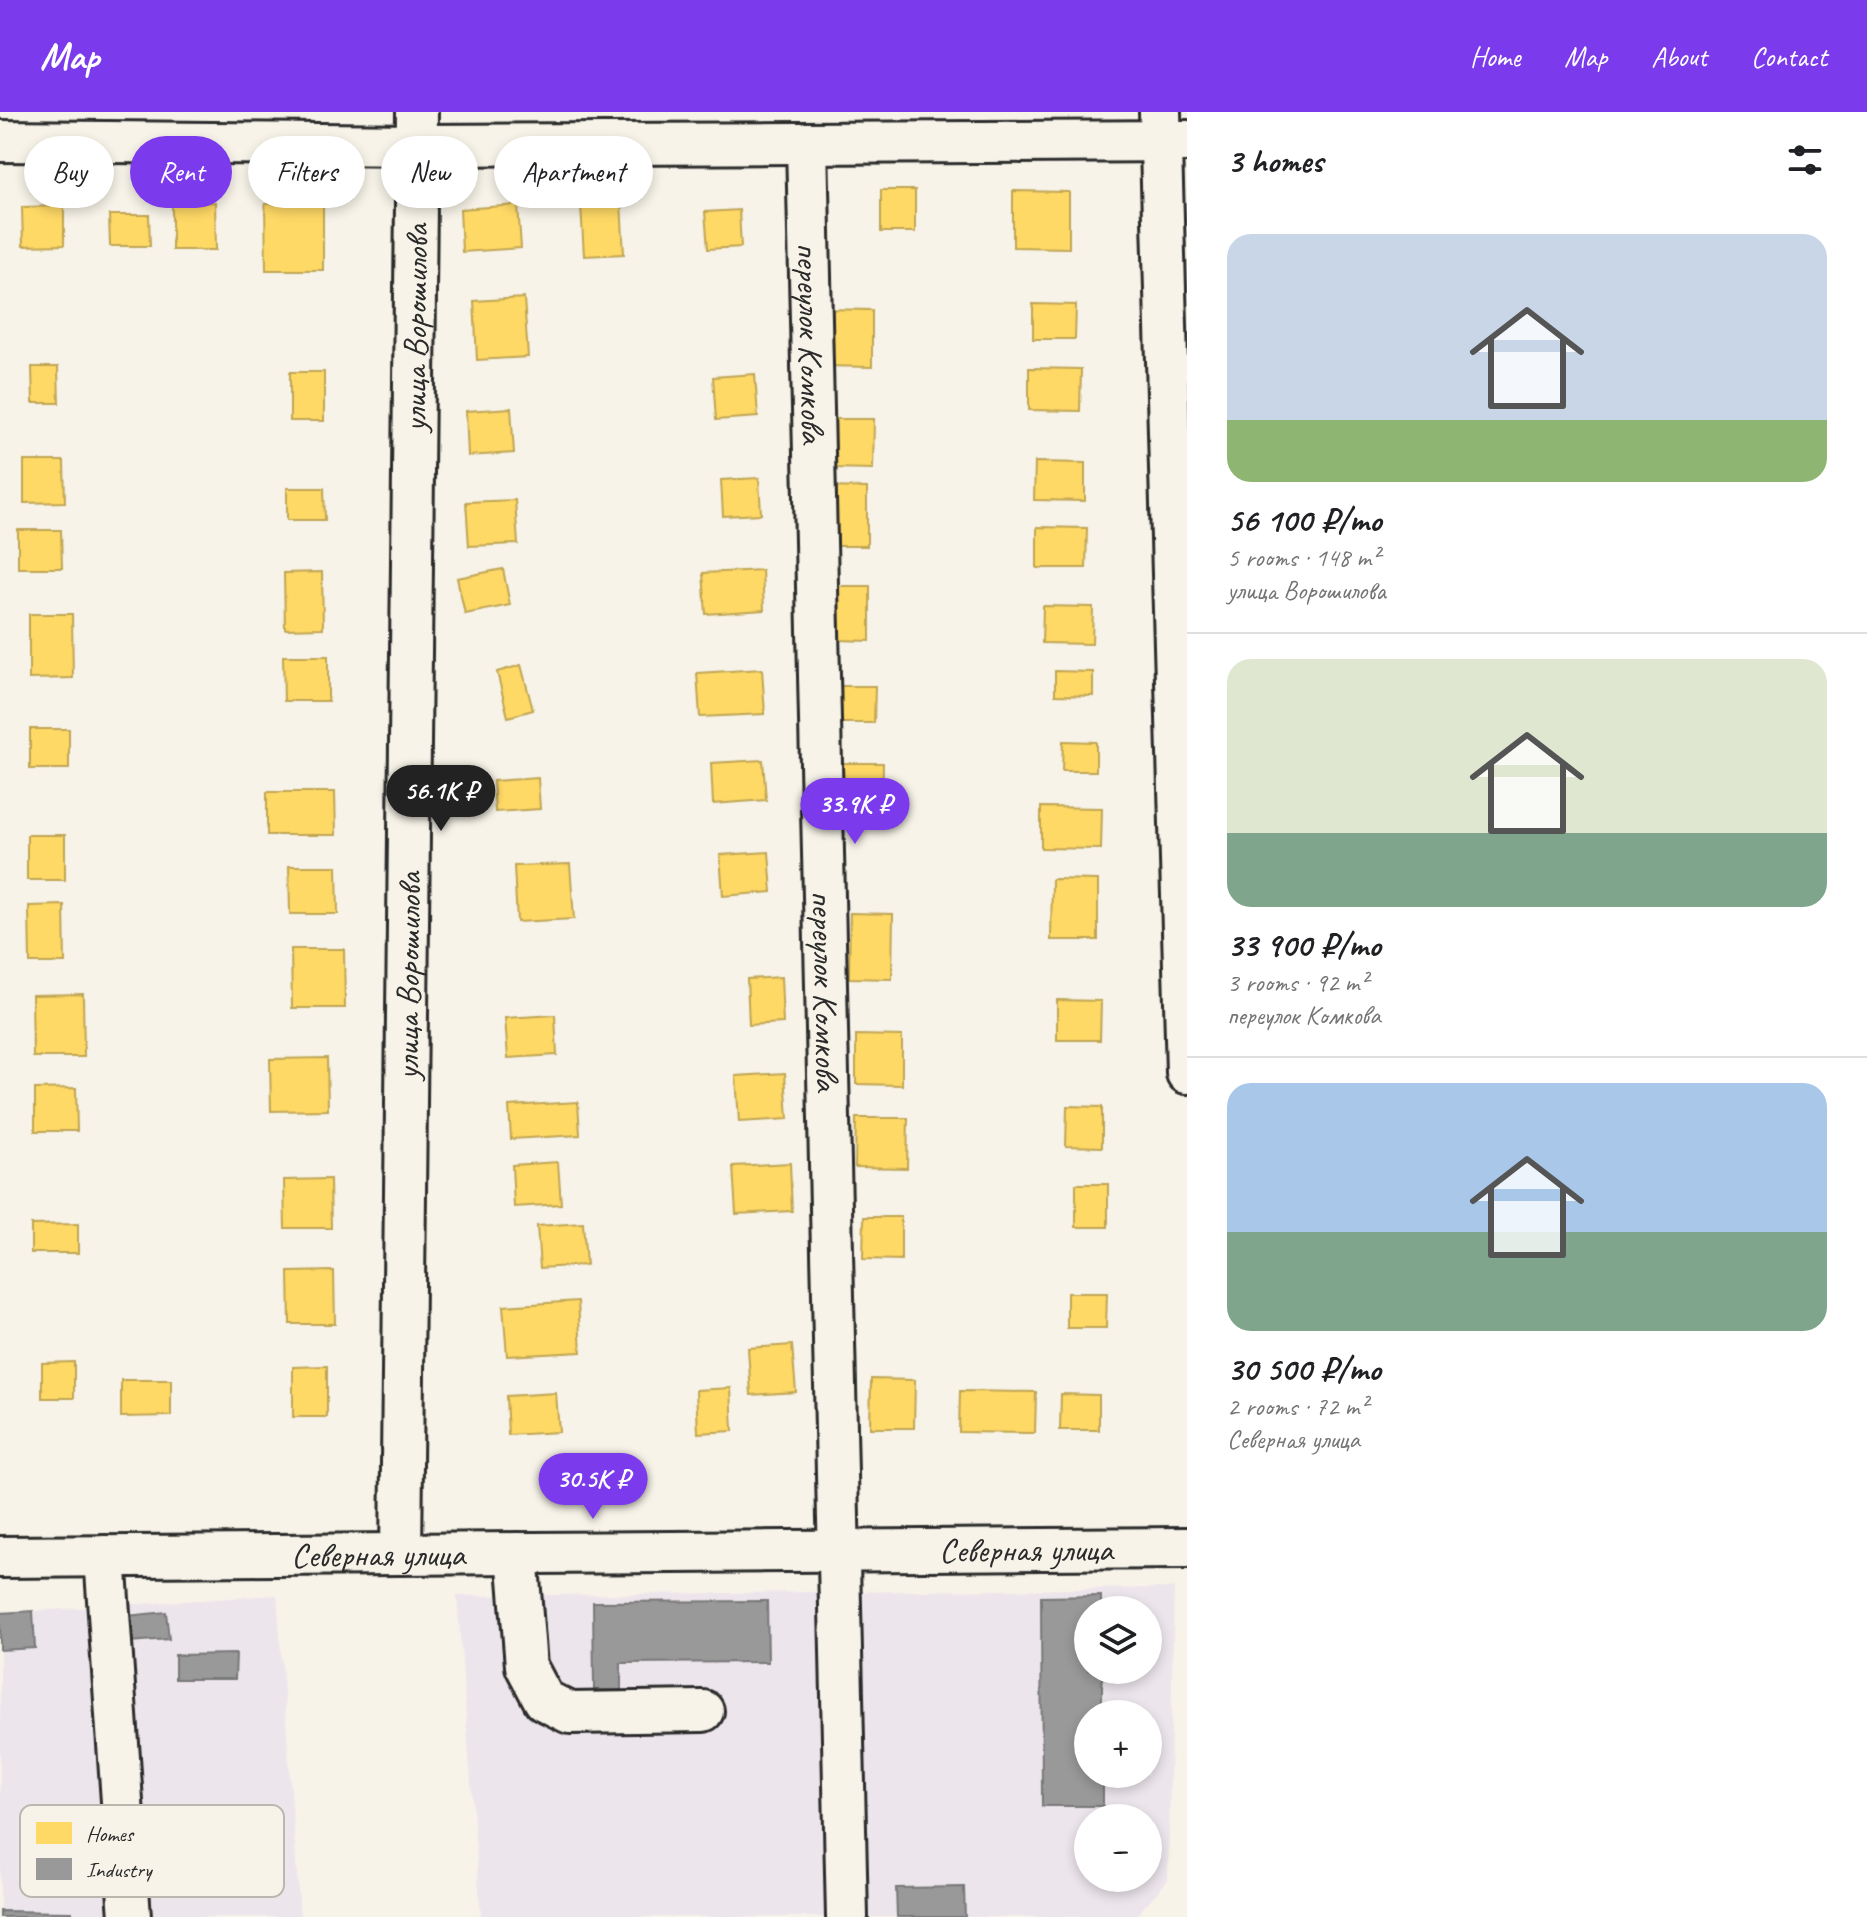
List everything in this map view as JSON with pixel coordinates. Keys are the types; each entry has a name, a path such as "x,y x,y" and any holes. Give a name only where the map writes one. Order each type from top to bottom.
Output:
{"street":[{"path":"0,141 417,128 593,128 807,143 1169,131 1187,1073"},
{"name":"улица Ворошилова","path":"401,1554 417,128"},
{"name":"переулок Комкова","path":"807,143 847,1917"},
{"name":"Северная улица","path":"0,1557 1187,1548"},
{"path":"517,1553 526,1666 544,1700 570,1713 703,1711"},
{"path":"105,1556 122,1805"},
{"path":"129,1897 130,1917"}],"shaded area":[{"path":"1174,1588 1168,1880 1162,1887 1162,1804 1074,1804 1074,1892 1157,1892 1135,1917 481,1917 457,1596"},
{"path":"277,1595 300,1917 72,1917 71,1912 0,1911 0,1650 35,1648 33,1611"}],"building: Homes":[{"path":"881,190 915,190 915,232 881,232"},
{"path":"1013,191 1069,192 1069,248 1013,247"},
{"path":"22,207 64,208 64,245 23,246"},
{"path":"172,208 215,208 216,250 172,250"},
{"path":"265,208 323,208 323,270 266,270"},
{"path":"518,208 521,248 462,252 460,209"},
{"path":"581,208 621,208 624,254 584,256"},
{"path":"739,210 741,247 708,249 705,212"},
{"path":"109,215 149,215 150,246 110,246"},
{"path":"524,298 528,357 477,360 474,301"},
{"path":"1033,304 1076,305 1075,339 1033,339"},
{"path":"823,309 872,310 872,367 822,366"},
{"path":"32,367 58,367 59,403 33,403"},
{"path":"1029,368 1081,369 1080,411 1029,410"},
{"path":"290,372 324,372 324,421 290,421"},
{"path":"755,374 758,417 716,420 713,377"},
{"path":"511,408 514,453 468,456 466,411"},
{"path":"830,419 874,419 873,469 830,468"},
{"path":"24,461 64,461 65,502 24,503"},
{"path":"1035,462 1085,463 1085,501 1034,500"},
{"path":"759,478 761,514 723,516 721,480"},
{"path":"827,487 867,488 867,546 826,546"},
{"path":"287,488 324,488 325,520 287,520"},
{"path":"515,500 518,544 469,546 466,502"},
{"path":"1037,527 1087,528 1086,568 1037,568"},
{"path":"18,530 61,530 62,568 18,568"},
{"path":"503,569 510,605 465,614 457,578"},
{"path":"762,570 764,610 706,614 703,573"},
{"path":"322,572 323,628 285,629 284,573"},
{"path":"838,586 870,586 870,641 837,640"},
{"path":"1043,606 1093,607 1092,644 1042,643"},
{"path":"29,614 72,614 73,678 29,679"},
{"path":"283,656 328,656 328,701 284,701"},
{"path":"521,665 533,710 508,717 497,672"},
{"path":"762,669 765,714 700,717 697,673"},
{"path":"1055,671 1093,672 1093,696 1055,695"},
{"path":"837,686 875,686 874,723 837,723"},
{"path":"30,729 69,729 69,769 30,769"},
{"path":"1063,741 1096,742 1096,771 1062,771"},
{"path":"763,760 766,800 713,804 711,763"},
{"path":"838,763 883,763 882,813 838,812"},
{"path":"538,778 540,809 495,812 493,781"},
{"path":"267,792 335,792 336,835 267,835"},
{"path":"1041,807 1102,808 1101,849 1041,848"},
{"path":"27,835 65,835 65,880 27,880"},
{"path":"769,852 772,892 723,896 720,855"},
{"path":"570,864 574,919 517,922 514,866"},
{"path":"289,866 337,866 338,914 290,914"},
{"path":"1052,879 1098,880 1098,940 1051,940"},
{"path":"64,905 65,963 30,963 29,906"},
{"path":"850,913 893,914 892,979 849,978"},
{"path":"291,949 344,949 345,1008 292,1008"},
{"path":"781,977 783,1023 749,1025 747,979"},
{"path":"83,994 84,1057 33,1057 32,995"},
{"path":"1057,1000 1101,1001 1100,1040 1057,1040"},
{"path":"555,1015 557,1055 508,1058 505,1018"},
{"path":"856,1035 902,1036 902,1085 856,1084"},
{"path":"327,1058 328,1110 271,1111 270,1059"},
{"path":"785,1073 788,1119 739,1122 736,1076"},
{"path":"76,1088 77,1131 35,1131 35,1089"},
{"path":"578,1102 580,1135 511,1139 509,1106"},
{"path":"1067,1106 1102,1107 1102,1147 1066,1146"},
{"path":"856,1118 908,1118 907,1168 855,1167"},
{"path":"558,1162 561,1204 514,1207 512,1165"},
{"path":"790,1163 792,1211 736,1214 733,1166"},
{"path":"330,1179 331,1228 285,1228 284,1180"},
{"path":"1076,1184 1108,1184 1108,1227 1076,1227"},
{"path":"864,1217 901,1217 901,1260 863,1259"},
{"path":"583,1223 586,1265 540,1268 537,1226"},
{"path":"78,1224 78,1253 31,1253 31,1225"},
{"path":"334,1271 335,1324 290,1324 289,1272"},
{"path":"1067,1293 1107,1293 1106,1328 1067,1328"},
{"path":"578,1301 581,1352 507,1356 503,1306"},
{"path":"792,1345 796,1392 751,1395 748,1348"},
{"path":"74,1362 74,1398 42,1398 42,1363"},
{"path":"327,1366 327,1417 293,1417 293,1367"},
{"path":"871,1379 915,1380 914,1428 870,1428"},
{"path":"121,1380 171,1380 171,1416 121,1417"},
{"path":"731,1388 733,1431 698,1433 696,1390"},
{"path":"960,1391 1036,1392 1035,1433 959,1432"},
{"path":"556,1393 559,1432 508,1435 506,1396"},
{"path":"1061,1394 1099,1395 1099,1430 1060,1430"}],"building: Industry":[{"path":"1074,1596 1074,1684 1102,1684 1102,1700 1074,1700 1074,1788 1103,1788 1103,1804 1042,1806 1041,1597"},
{"path":"767,1601 768,1662 621,1663 621,1690 594,1690 593,1602"},
{"path":"33,1611 35,1648 0,1650 0,1613"},
{"path":"166,1612 169,1639 129,1642 127,1616"},
{"path":"236,1654 235,1679 175,1679 175,1655"},
{"path":"964,1887 965,1917 897,1917 896,1888"},
{"path":"0,1911 72,1912 72,1917 0,1917"}]}
